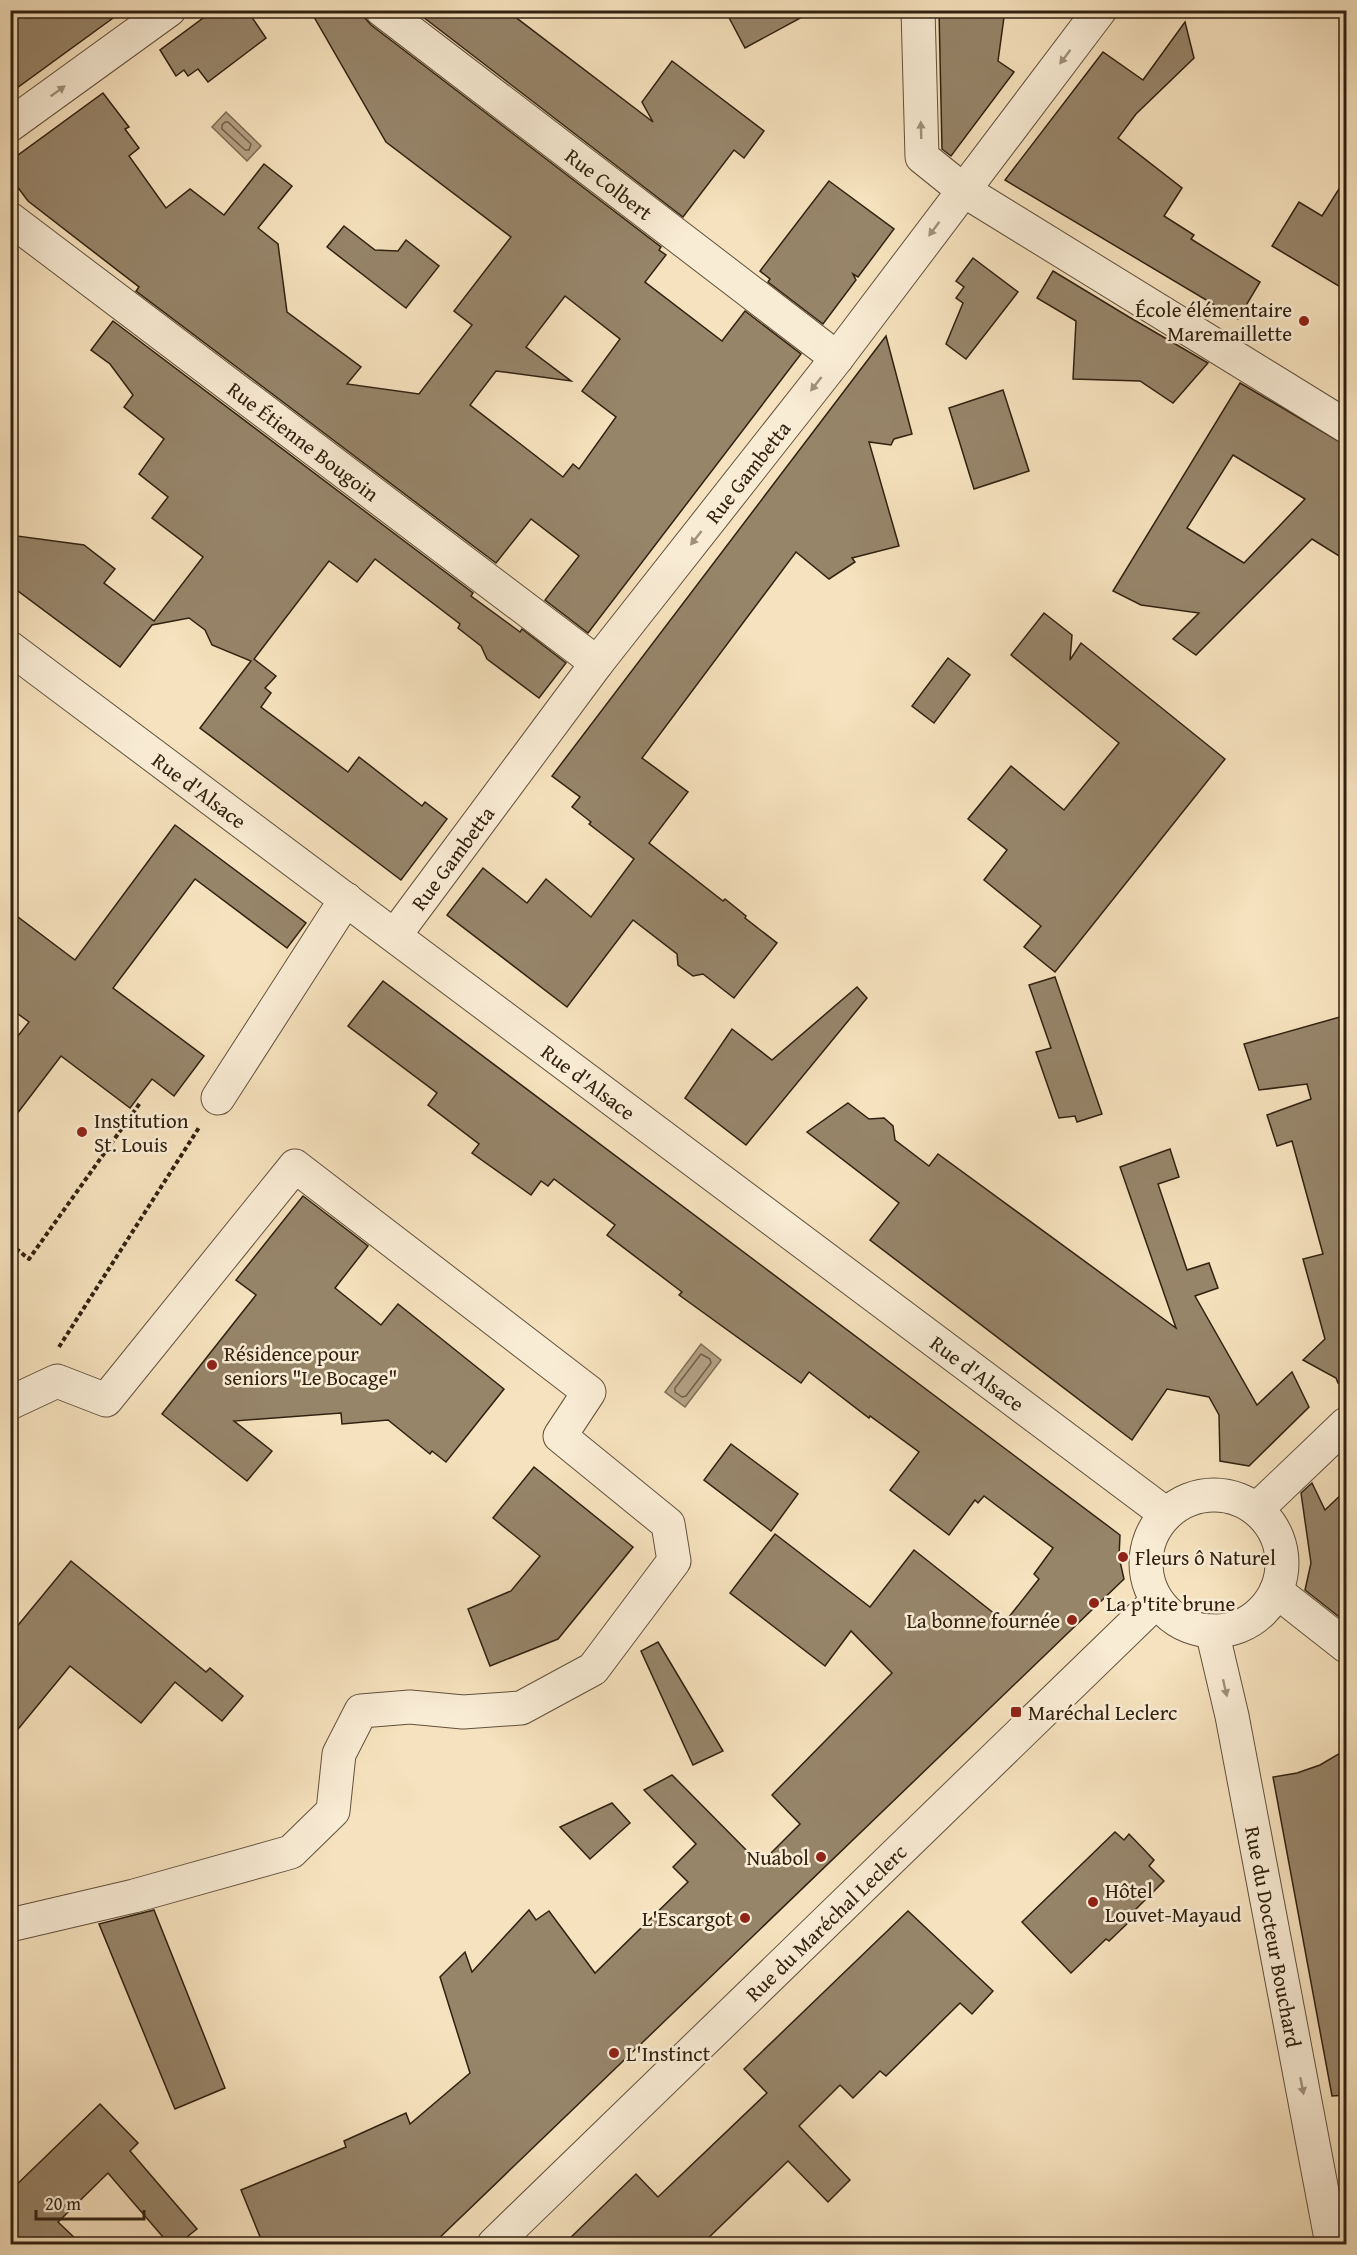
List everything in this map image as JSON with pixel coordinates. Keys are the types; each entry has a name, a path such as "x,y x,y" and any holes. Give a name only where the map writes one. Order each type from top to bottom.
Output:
{"street":[{"path":"10,125 169,10"},
{"name":"Rue Colbert","path":"382,10 837,358"},
{"path":"918,10 922,157 963,190 1347,426"},
{"name":"Rue Gambetta","path":"395,935 597,663 837,358 1100,10"},
{"name":"Rue Étienne Bougoin","path":"10,219 597,663"},
{"name":"Rue d'Alsace","path":"10,648 1166,1514"},
{"path":"218,1098 346,899"},
{"path":"10,1925 134,1896 291,1852 333,1811 339,1754 361,1711 410,1707 463,1712 521,1708 593,1669 674,1561 668,1524 560,1436 589,1392 295,1166 106,1400 57,1382 20,1398"},
{"path":"1257,1509 1344,1426"},
{"path":"1220,1494 1240,1499 1257,1509 1272,1526 1281,1547 1282,1569 1276,1592 1265,1608 1250,1621 1232,1629 1212,1631 1190,1627 1172,1617 1157,1601 1147,1579 1145,1556 1152,1533 1166,1514 1182,1502 1200,1495 1220,1494"},
{"path":"1276,1592 1347,1646"},
{"name":"Rue du Maréchal Leclerc","path":"494,2244 1157,1601"},
{"name":"Rue du Docteur Bouchard","path":"1212,1631 1234,1727 1324,2242"}],"path":[{"path":"58,1348 218,1098"},
{"path":"10,1244 29,1259 140,1103"}],"water":[{"path":"226,112 261,146 247,161 212,127"},
{"path":"701,1344 721,1360 685,1407 665,1392"}],"building":[{"path":"10,10 124,10 10,93"},
{"path":"214,10 247,10 266,38 208,82 198,69 188,76 184,70 176,76 160,50"},
{"path":"310,10 364,10 365,18 371,25 661,247 659,250 666,255 645,282 722,341 745,311 801,354 588,633 545,600 579,556 531,519 496,563 136,291 139,287 28,201 10,177 10,161 103,93 129,127 125,129 139,148 129,156 166,208 190,189 224,215 264,164 292,186 258,228 278,244 287,312 361,367 347,384 419,394 472,325 454,311 511,237 386,142","holes":["565,296 620,339 582,391 616,417 579,469 573,464 563,477 470,405 496,371 571,381 526,347"]},
{"path":"414,10 506,10 653,122 642,102 672,61 764,131 744,158 734,150 683,217"},
{"path":"725,10 815,10 745,48"},
{"path":"939,10 1005,10 998,61 1014,72 951,156 942,149"},
{"path":"1185,22 1194,58 1136,114 1118,138 1182,188 1164,216 1194,235 1191,239 1260,282 1238,319 1005,180 1103,52 1143,80"},
{"path":"1347,176 1347,291 1272,246 1299,202 1322,216"},
{"path":"829,181 894,229 858,277 853,274 856,280 823,324 768,282 770,279 760,271"},
{"path":"344,226 375,250 398,251 406,240 439,266 406,308 327,247"},
{"path":"973,258 1018,292 966,359 946,344 963,303 956,298 964,287 956,281"},
{"path":"1053,271 1208,363 1173,403 1140,381 1073,379 1076,321 1037,298"},
{"path":"113,321 473,593 471,596 520,632 522,629 566,663 539,698 487,659 481,646 458,628 460,624 375,559 357,582 329,561 254,659 276,676 265,688 271,693 261,707 348,772 359,757 422,806 425,802 447,819 401,880 200,728 251,661 212,645 205,630 189,618 152,625 120,667 10,585 10,535 84,545 115,569 104,583 154,621 203,557 152,518 168,497 139,474 164,439 124,407 133,395 110,364 91,350"},
{"path":"886,336 912,434 894,439 891,445 869,442 899,546 852,558 855,562 829,579 796,552 642,758 688,792 649,843 723,901 725,899 777,943 734,998 703,974 693,976 678,965 677,954 633,920 567,1007 447,915 483,868 527,903 546,879 591,917 634,859 589,824 591,822 572,807 580,797 552,776"},
{"path":"1240,383 1347,446 1347,561 1312,539 1196,655 1173,639 1199,613 1141,605 1113,591","holes":["1233,455 1305,499 1244,563 1187,528"]},
{"path":"1003,390 1029,471 974,489 949,408"},
{"path":"1044,613 1072,635 1070,660 1081,643 1225,759 1055,972 1024,947 1041,926 984,880 1007,850 968,819 1011,766 1064,810 1119,743 1011,655"},
{"path":"948,658 970,675 934,723 912,706"},
{"path":"175,825 306,923 287,948 195,879 113,988 204,1056 174,1096 152,1079 130,1108 61,1056 10,1123 10,1046 29,1022 10,1008 10,911 75,960"},
{"path":"1055,977 1102,1114 1077,1122 1075,1116 1059,1118 1036,1052 1051,1048 1029,985"},
{"path":"383,981 1120,1535 1119,1557 1124,1579 433,2244 263,2244 241,2190 346,2147 344,2141 406,2113 410,2124 470,2073 440,1977 465,1952 472,1972 529,1910 536,1920 549,1911 595,1973 688,1882 673,1867 696,1844 644,1790 672,1775 760,1864 800,1824 772,1795 892,1673 851,1631 825,1666 730,1593 775,1534 870,1607 914,1550 1005,1622 1039,1579 1034,1574 1053,1548 984,1496 978,1503 975,1500 949,1535 890,1490 919,1452 870,1416 869,1418 809,1372 801,1383 679,1295 682,1292 607,1235 615,1225 554,1179 548,1186 541,1181 531,1195 472,1153 479,1144 428,1105 437,1093 348,1026"},
{"path":"857,987 867,998 746,1145 685,1098 732,1029 772,1060"},
{"path":"1347,1015 1347,1194 1342,1196 1347,1217 1347,1383 1338,1383 1336,1378 1303,1360 1325,1339 1303,1259 1323,1254 1292,1141 1277,1146 1267,1115 1311,1099 1307,1084 1259,1090 1244,1044"},
{"path":"848,1103 869,1119 884,1118 893,1126 895,1140 929,1166 938,1154 1176,1328 1120,1167 1170,1149 1179,1177 1158,1184 1187,1270 1209,1263 1218,1288 1195,1296 1257,1405 1292,1372 1309,1407 1249,1466 1220,1461 1219,1415 1209,1397 1167,1389 1132,1440 870,1240 899,1203 807,1132"},
{"path":"303,1196 368,1246 335,1288 381,1325 398,1304 504,1389 446,1462 432,1451 430,1454 388,1420 342,1424 341,1413 234,1421 272,1451 247,1481 162,1414 256,1295 236,1280"},
{"path":"731,1444 798,1494 771,1531 704,1480"},
{"path":"534,1467 633,1547 558,1639 490,1666 468,1609 511,1591 540,1556 493,1518"},
{"path":"1312,1483 1325,1510 1347,1489 1347,1623 1305,1590 1311,1563 1301,1493"},
{"path":"71,1561 206,1672 210,1668 243,1696 222,1721 175,1682 141,1723 70,1666 10,1739 10,1635"},
{"path":"658,1642 723,1751 693,1765 641,1651"},
{"path":"1347,1749 1347,2095 1332,2096 1273,1777 1297,1773 1320,1765"},
{"path":"612,1803 630,1823 590,1859 560,1827"},
{"name":"Hôtel Louvet-Mayaud","path":"1115,1832 1124,1840 1129,1834 1154,1860 1149,1866 1164,1881 1128,1917 1131,1920 1109,1941 1106,1939 1071,1973 1022,1922"},
{"path":"154,1910 225,2088 175,2109 99,1924"},
{"path":"908,1911 993,1991 972,2014 960,2003 886,2076 880,2071 853,2098 840,2085 799,2126 850,2180 828,2202 788,2161 702,2244 564,2244 636,2174 658,2197 767,2093 744,2069"},
{"path":"100,2104 138,2143 130,2151 197,2229 178,2244 169,2244 108,2173 58,2222 81,2244 10,2244 10,2191"}],"place":[{"name":"École élémentaire Maremaillette","path":"1304,321"},
{"name":"Institution St. Louis","path":"82,1132"},
{"name":"Résidence pour seniors \"Le Bocage\"","path":"212,1365"},
{"name":"Fleurs ô Naturel","path":"1123,1557"},
{"name":"La p'tite brune","path":"1094,1603"},
{"name":"La bonne fournée","path":"1072,1620"},
{"name":"Maréchal Leclerc","path":"1016,1712"},
{"name":"Nuabol","path":"821,1857"},
{"name":"Hôtel Louvet-Mayaud","path":"1093,1902"},
{"name":"L'Escargot","path":"745,1918"},
{"name":"L'Instinct","path":"614,2053"}]}
